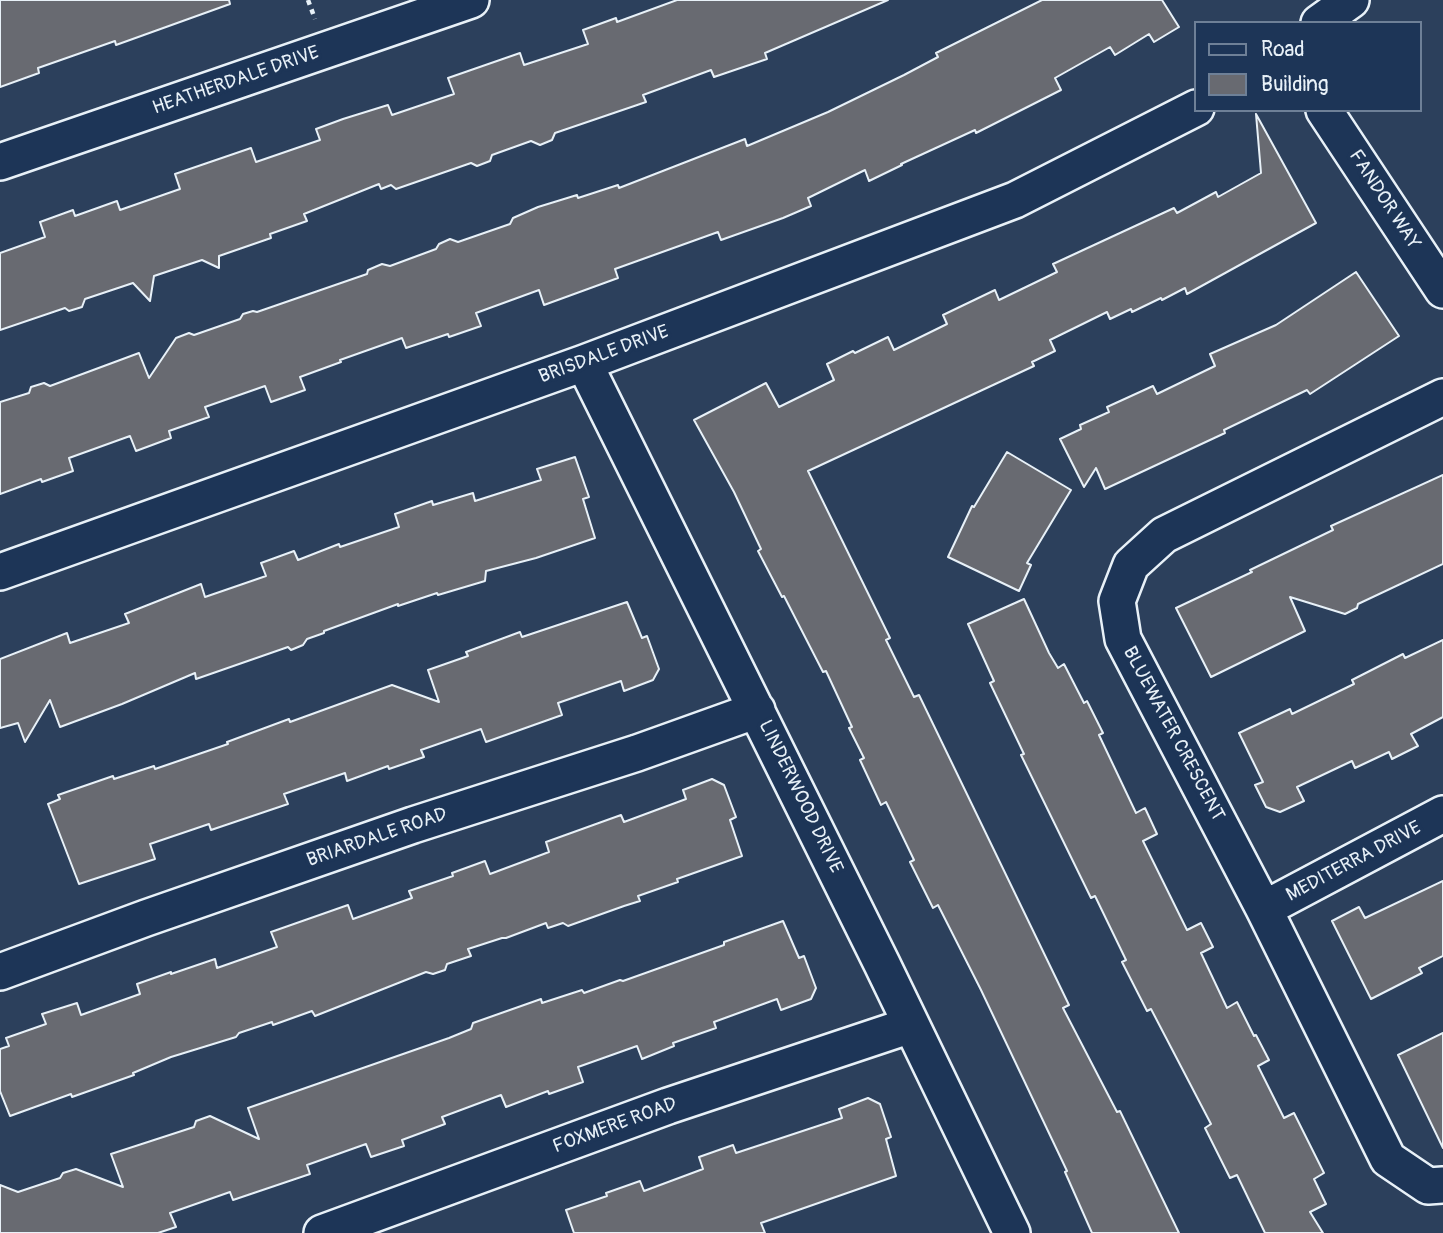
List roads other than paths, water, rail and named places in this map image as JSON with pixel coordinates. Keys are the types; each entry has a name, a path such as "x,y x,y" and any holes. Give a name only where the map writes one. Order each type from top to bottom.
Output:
{"street":[{"name":"HEATHERDALE DRIVE","path":"0,162 471,0"},
{"path":"1322,21 1350,0"},
{"name":"BRISDALE DRIVE","path":"0,572 584,363 1015,200 1194,109"},
{"name":"FANDOR WAY","path":"1325,112 1443,290"},
{"name":"LINDERWOOD DRIVE","path":"584,363 1012,1233"},
{"name":"BLUEWATER CRESCENT","path":"1443,397 1164,535 1131,565 1117,601 1123,639 1264,909 1388,1159 1428,1186 1443,1185"},
{"name":"BRIARDALE ROAD","path":"0,972 413,825 637,753 757,710"},
{"name":"MEDITERRA DRIVE","path":"1264,909 1443,814"},
{"name":"FOXMERE ROAD","path":"322,1233 668,1106 911,1025"}]}
